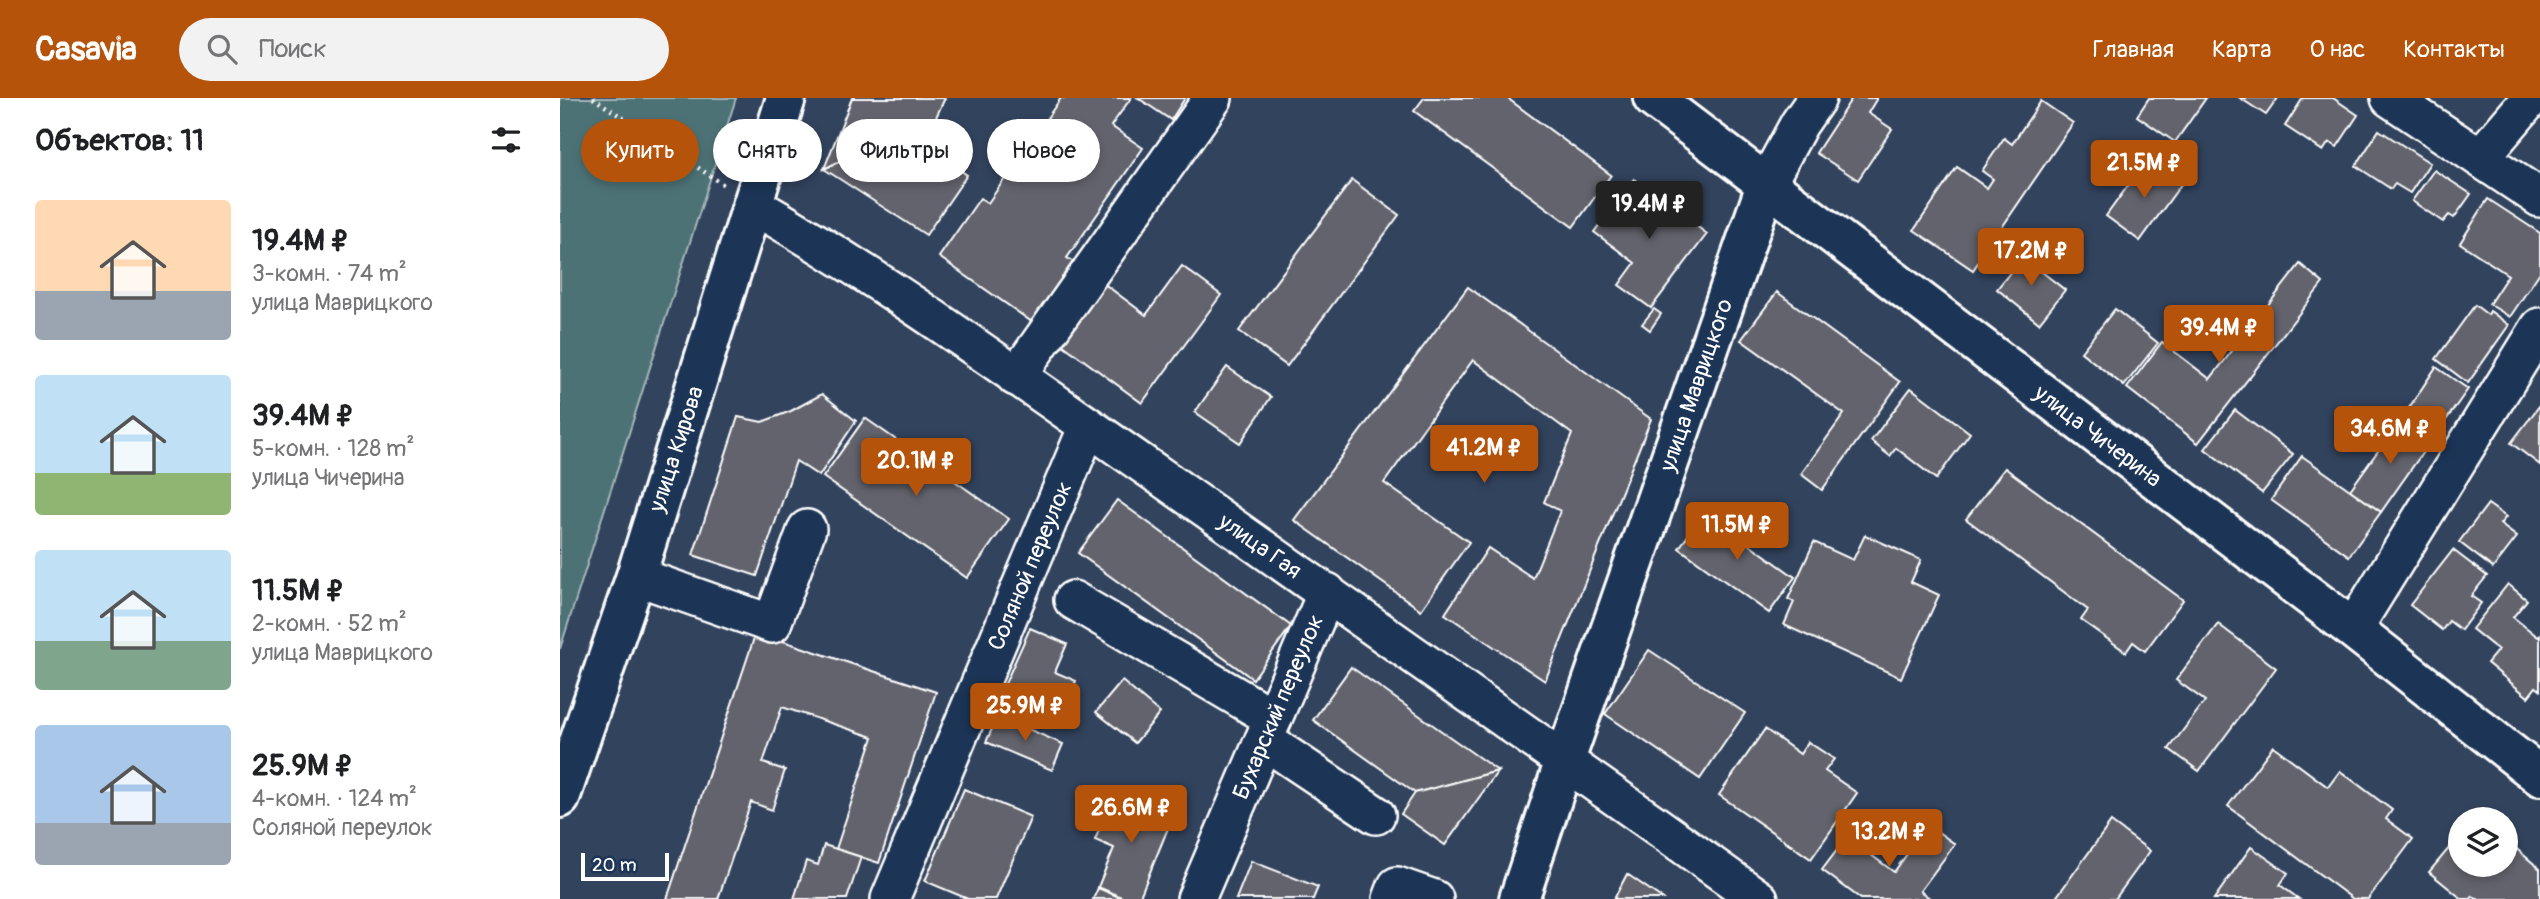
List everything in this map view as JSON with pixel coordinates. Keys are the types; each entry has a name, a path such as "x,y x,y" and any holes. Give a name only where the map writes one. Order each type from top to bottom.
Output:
{"main road":[{"name":"улица Кирова","path":"560,798 636,576 786,98"},
{"name":"улица Чичерина","path":"1653,98 2353,629 2540,776"},
{"name":"улица Маврицкого","path":"1519,899 1766,185"}],"street":[{"path":"1017,377 1213,98"},
{"name":"улица Маврицкого","path":"1766,185 1799,124 1817,98"},
{"path":"2390,98 2540,198"},
{"path":"2480,158 2531,98"},
{"name":"улица Гая","path":"753,205 822,244 1017,377 1327,592 1759,899"},
{"path":"2353,629 2540,327"},
{"name":"Соляной переулок","path":"890,899 1088,426"},
{"path":"636,576 772,624 807,529"},
{"name":"Бухарский переулок","path":"1196,899 1327,592"},
{"path":"1073,600 1269,729 1376,816"},
{"path":"1392,899 1397,886 1434,899"}],"path":[{"path":"593,98 753,205"}],"green space":[{"path":"560,98 736,98 729,119 713,119 713,170 560,649"}],"building":[{"path":"852,98 945,98 935,119 844,119"},
{"path":"1061,98 1131,98 1111,126 1143,148 1067,258 1074,262 1032,322 939,257 980,198 988,203 1003,182 1100,182 1100,119 1046,119"},
{"path":"1138,98 1185,98 1171,120"},
{"path":"1424,98 1507,98 1611,175 1573,227 1414,111"},
{"path":"1852,98 1877,98 1868,113 1892,129 1858,180 1816,153"},
{"path":"2149,98 2206,98 2175,142 2137,116"},
{"path":"2240,98 2278,98 2266,115"},
{"path":"2303,98 2333,98 2358,115 2337,147 2329,142 2323,151 2285,126"},
{"path":"2041,101 2073,123 1973,270 1914,230 1957,167 1987,188 1993,179 1982,171 2004,138 2012,144"},
{"path":"2379,130 2430,163 2410,193 2395,184 2391,189 2356,166"},
{"path":"836,139 836,163 824,169"},
{"path":"2148,158 2182,183 2140,241 2106,216"},
{"path":"836,163 836,177 824,169"},
{"path":"2434,170 2471,194 2454,218 2449,215 2443,222 2412,201"},
{"path":"1634,179 1707,234 1651,308 1619,285 1635,263 1594,232"},
{"path":"1352,180 1399,215 1287,366 1239,331"},
{"path":"844,182 962,182 926,235"},
{"path":"2488,199 2540,233 2540,272 2510,317 2489,304 2508,275 2460,243"},
{"path":"2028,250 2042,261 2037,268 2065,290 2039,323 1997,289"},
{"path":"2300,264 2323,283 2198,443 2127,388 2162,342 2210,379"},
{"path":"1182,266 1221,295 1142,403 1055,339 1099,280 1146,315"},
{"path":"1468,287 1651,419 1545,681 1445,614 1488,548 1533,578 1560,511 1544,502 1572,434 1473,360 1384,483 1469,542 1421,610 1294,520"},
{"path":"1777,292 1900,382 1822,490 1801,474 1844,414 1741,340"},
{"path":"2475,305 2488,315 2490,311 2509,325 2468,383 2436,359"},
{"path":"1654,309 1661,314 1650,330 1642,324"},
{"path":"2115,309 2158,343 2124,386 2081,352"},
{"path":"1227,367 1271,397 1240,443 1195,412"},
{"path":"2436,367 2468,389 2437,433 2427,427 2425,431 2403,417"},
{"path":"1911,388 1970,433 1936,479 1896,448 1890,456 1871,441"},
{"path":"822,394 856,421 819,476 796,461 757,576 693,555 738,417 762,422 791,411"},
{"path":"2540,405 2540,465 2511,443"},
{"path":"2235,410 2293,454 2262,493 2205,449"},
{"path":"865,418 1009,519 967,578 823,477"},
{"path":"2400,420 2430,442 2381,512 2350,490"},
{"path":"2302,456 2381,512 2349,556 2271,500"},
{"path":"2005,468 2183,600 2145,651 2133,642 2126,652 2081,620 2088,610 1966,519"},
{"path":"1117,500 1291,626 1253,679 1078,553"},
{"path":"2488,504 2506,517 2500,524 2517,537 2493,568 2459,542"},
{"path":"1705,512 1795,577 1769,613 1679,548"},
{"path":"1865,535 1921,560 1911,582 1939,595 1901,678 1784,625 1794,602 1788,599 1814,542 1853,560"},
{"path":"2453,550 2487,576 2471,596 2481,603 2461,630 2449,621 2442,630 2410,605"},
{"path":"2508,584 2527,600 2513,617 2538,637 2540,635 2540,690 2536,687 2528,697 2487,663 2498,650 2472,629"},
{"path":"2218,624 2276,668 2199,771 2169,749 2205,701 2176,680"},
{"path":"1030,628 1067,644 1055,672 1076,681 1059,720 1000,695"},
{"path":"756,632 936,692 879,863 836,849 873,737 782,707 763,763 785,770 772,810 751,802 718,899 667,899"},
{"path":"1649,650 1745,713 1700,779 1605,714"},
{"path":"1351,667 1498,771 1415,793 1313,720"},
{"path":"1122,681 1160,713 1135,743 1096,712"},
{"path":"998,716 1063,744 1052,770 986,742"},
{"path":"1765,729 1800,754 1808,742 1834,759 1825,771 1857,793 1811,859 1719,795"},
{"path":"2273,746 2328,787 2340,771 2392,810 2386,819 2413,839 2368,899 2353,899 2228,806"},
{"path":"1498,771 1445,845 1401,814 1415,793"},
{"path":"964,789 1031,817 996,899 968,899 925,881"},
{"path":"1114,792 1173,816 1139,899 1126,899 1098,887 1114,848 1095,840"},
{"path":"2111,822 2150,851 2115,899 2055,899"},
{"path":"1928,825 1955,844 1920,891 1931,899 1861,899 1822,870 1847,837 1894,872"},
{"path":"824,845 861,857 847,899 794,899 806,861 818,865"},
{"path":"2251,847 2288,873 2280,885 2299,899 2214,899"},
{"path":"2448,849 2448,877 2518,877 2518,850 2540,869 2540,899 2476,899 2473,896 2471,899 2462,899 2429,872"},
{"path":"1251,861 1318,887 1313,899 1236,899"},
{"path":"1627,874 1663,899 1614,899"},
{"path":"1098,888 1124,899 1093,899"}]}
